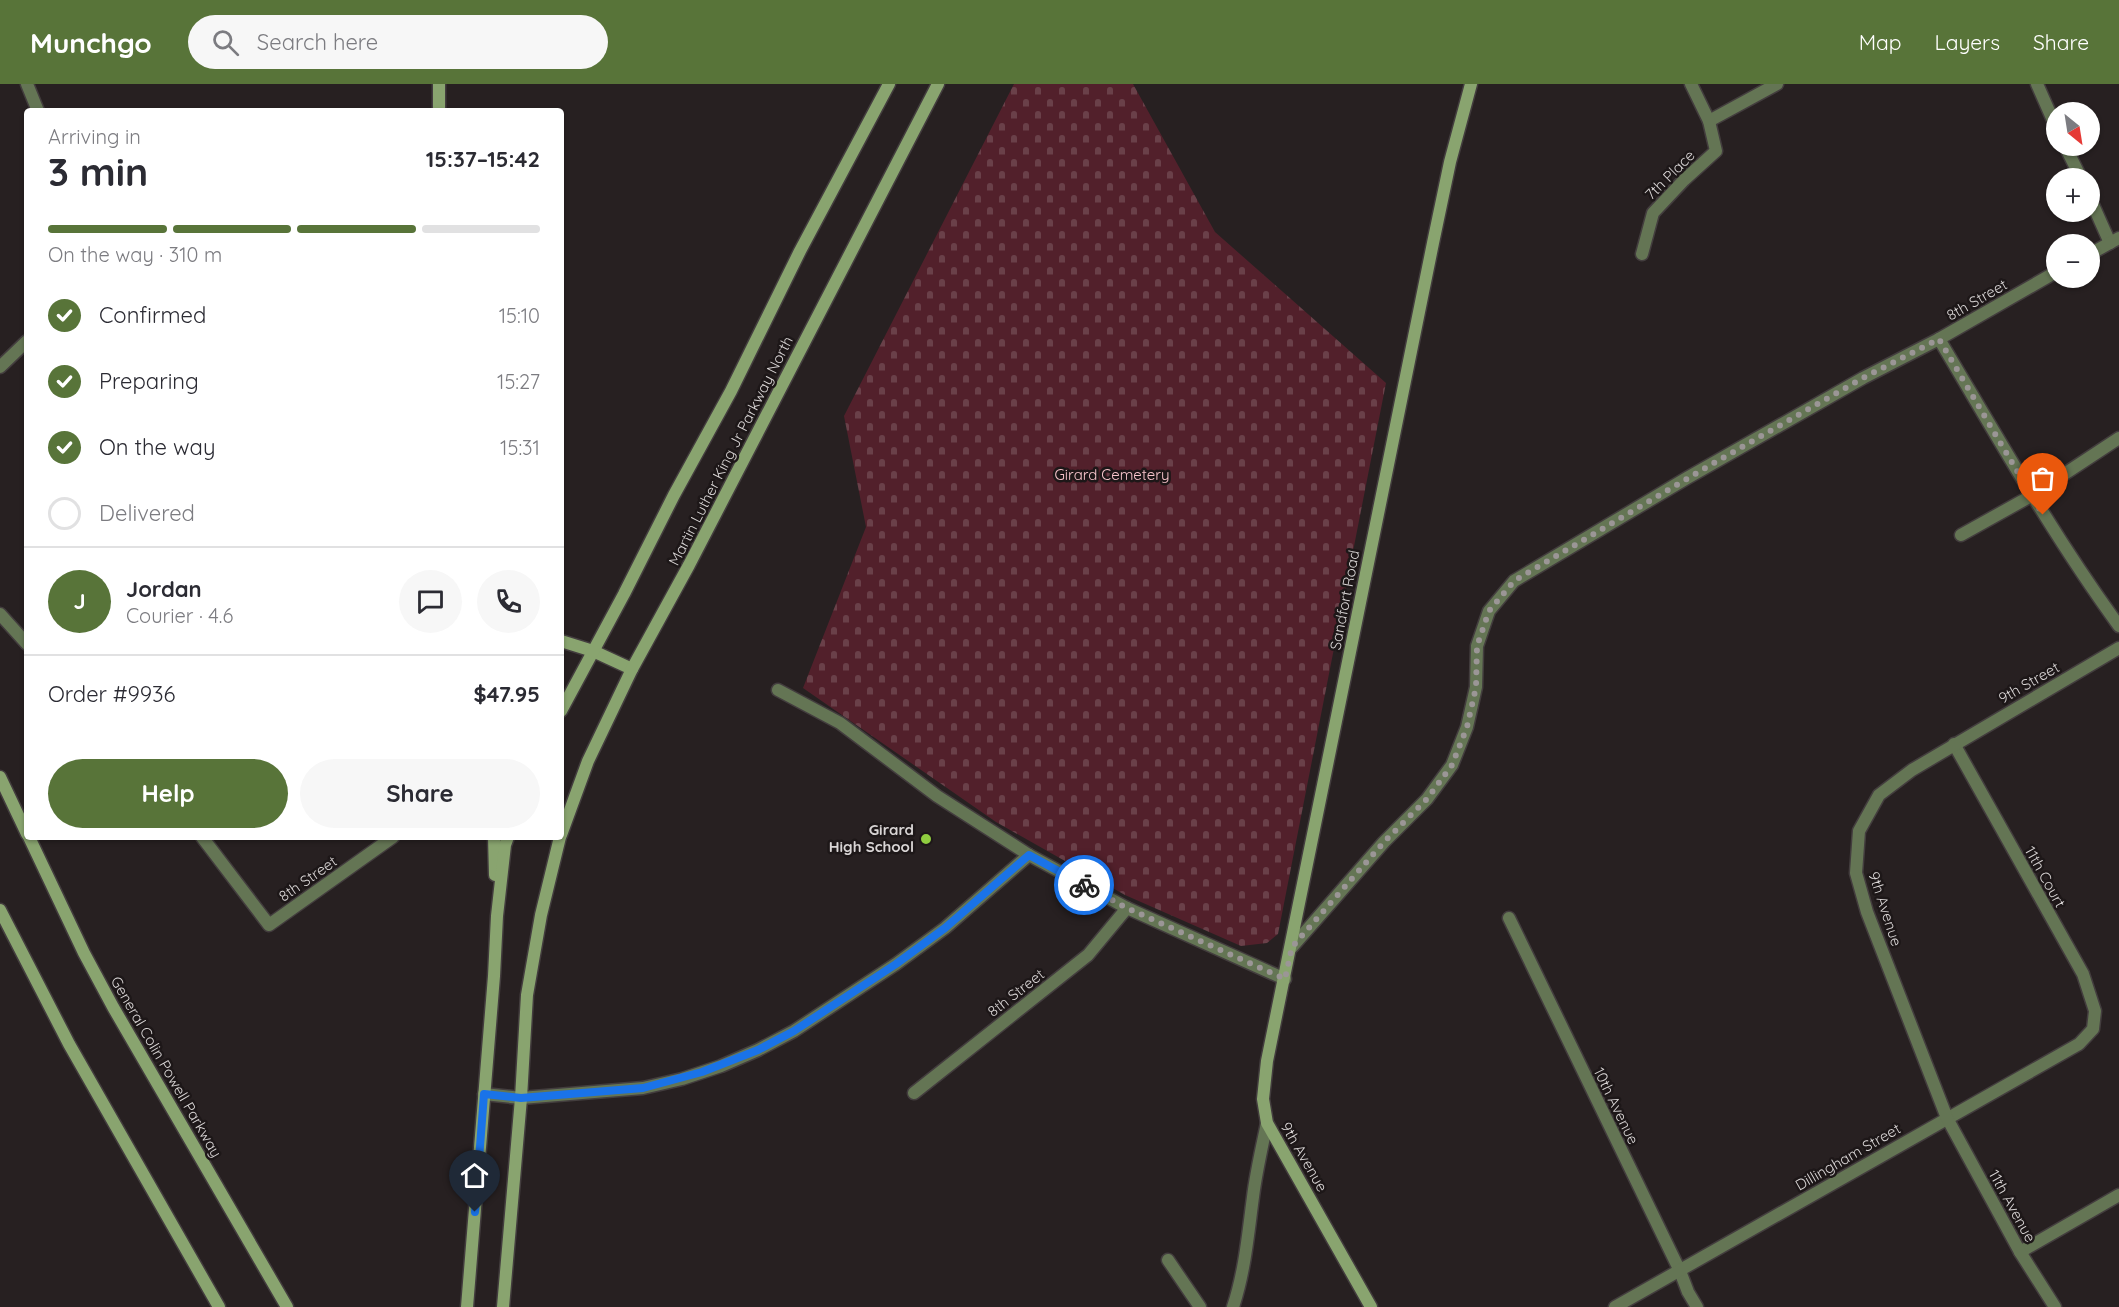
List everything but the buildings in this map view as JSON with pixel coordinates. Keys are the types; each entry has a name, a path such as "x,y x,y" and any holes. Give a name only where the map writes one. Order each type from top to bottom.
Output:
{"main road":[{"path":"439,84 439,108"},
{"name":"Martin Luther King Jr Parkway North","path":"564,705 678,486 731,391 806,241 889,84"},
{"name":"Martin Luther King Jr Parkway North","path":"564,828 588,761 632,669 700,544 938,84"},
{"name":"Sandfort Road","path":"1267,1123 1263,1099 1267,1061 1292,947 1433,243 1450,162 1471,84"},
{"path":"564,642 593,651 632,669"},
{"name":"General Colin Powell Parkway","path":"0,777 24,827"},
{"name":"General Colin Powell Parkway","path":"30,840 84,953 286,1307"},
{"path":"495,840 497,916"},
{"path":"467,1307 497,916 507,840"},
{"name":"Martin Luther King Jr Parkway North","path":"503,1307 521,1098 527,994 540,915 560,840"},
{"path":"0,909 69,1044 219,1307"},
{"name":"9th Avenue","path":"1267,1123 1371,1307"}],"street":[{"path":"27,84 37,108"},
{"path":"1691,84 1708,121 1777,84"},
{"path":"2037,84 2046,104"},
{"name":"7th Place","path":"1642,254 1653,213 1716,151 1708,121"},
{"path":"2100,215 2115,240 2100,248"},
{"name":"8th Street","path":"1292,947 1384,842 1427,799 1452,765 1467,727 1476,687 1477,646 1489,611 1514,581 1729,454 2046,278"},
{"path":"1939,339 2031,496 2081,575 2119,626"},
{"path":"0,367 24,344"},
{"path":"1961,535 2031,496 2119,438"},
{"path":"0,614 24,641"},
{"name":"9th Street","path":"1954,744 2119,648"},
{"path":"778,690 840,723 938,796 1029,855 1127,908 1285,979"},
{"name":"11th Court","path":"1954,744 2083,974 2095,1011 2093,1029"},
{"name":"9th Avenue","path":"1947,1118 1867,912 1856,873 1859,831 1879,795 1912,770 1954,744"},
{"name":"8th Street","path":"204,840 269,925 389,840"},
{"path":"484,1094 521,1098 643,1088 692,1076 758,1050 794,1031 896,964 945,928 1029,855"},
{"name":"8th Street","path":"914,1093 1088,955 1127,908"},
{"name":"10th Avenue","path":"1509,918 1697,1307"},
{"name":"Dillingham Street","path":"1615,1307 2079,1044 2093,1029"},
{"name":"11th Avenue","path":"1947,1118 2020,1252 2055,1307"},
{"name":"9th Avenue","path":"1233,1307 1243,1266 1253,1194 1267,1123"},
{"path":"2020,1252 2119,1195"},
{"path":"1168,1260 1200,1307"}],"green space":[{"name":"Girard Cemetery","path":"1014,84 1133,84 1215,232 1386,383 1278,934 1267,943 1241,946 1125,895 996,822 803,688 866,527 844,416"}],"way so far":[{"path":"1084,885 1127,908 1285,979 1292,947 1384,842 1427,799 1452,765 1467,727 1476,687 1477,646 1489,611 1514,581 1863,378 1939,339 2043,515"}],"place":[{"name":"Girard High School","path":"926,839"}],"route":[{"path":"475,1212 484,1094 521,1098 643,1088 721,1066 794,1031 879,975 945,928 1029,855 1084,885"}]}
